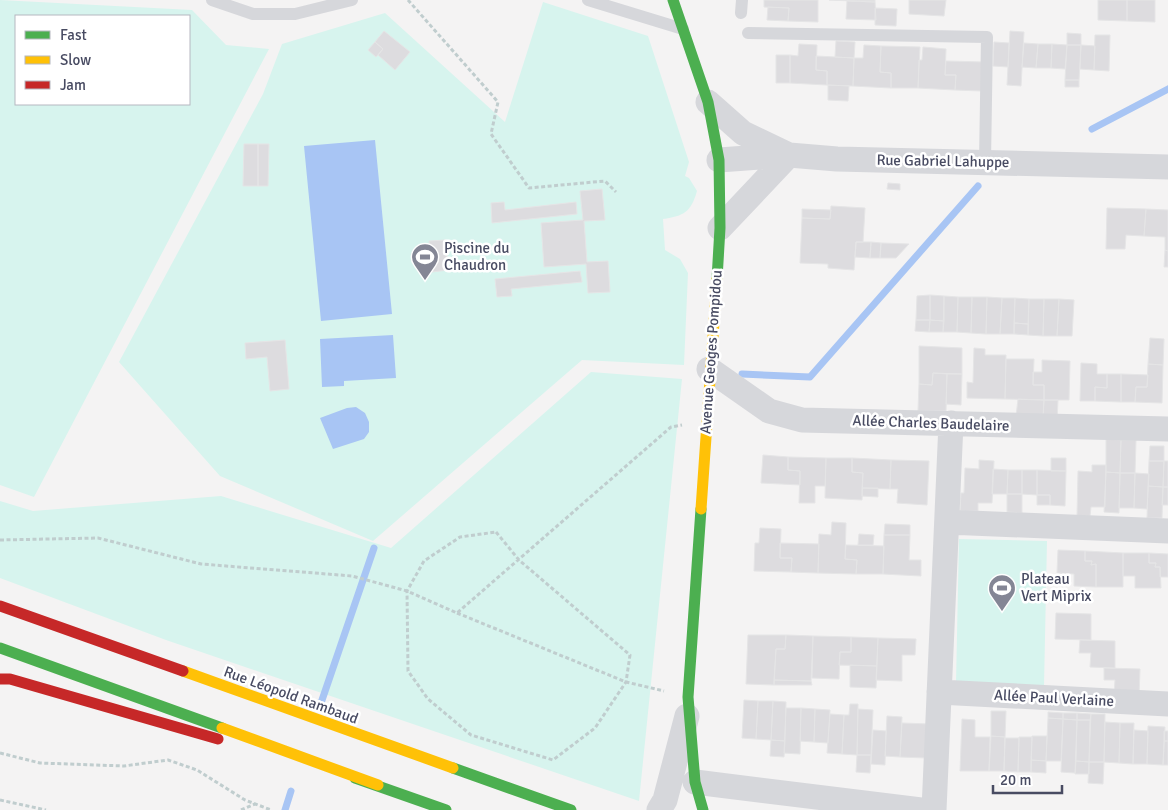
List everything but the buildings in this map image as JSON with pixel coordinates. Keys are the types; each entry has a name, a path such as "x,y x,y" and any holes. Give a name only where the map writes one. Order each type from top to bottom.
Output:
{"main road":[{"name":"Avenue Geoges Pompidou","path":"673,0 708,102 719,160 720,228 688,704 695,782 703,810"},
{"name":"Rue Léopold Rambaud","path":"1,606 570,810"},
{"path":"0,648 446,810"},
{"path":"0,679 10,679 378,785"}],"street":[{"path":"708,102 743,133 789,155 720,228"},
{"name":"Rue Gabriel Lahuppe","path":"719,160 789,155 837,159 1168,167"},
{"name":"Allée Charles Baudelaire","path":"710,369 769,411 802,420 1168,430"},
{"path":"934,810 951,423"},
{"path":"947,522 1168,531"},
{"name":"Allée Paul Verlaine","path":"939,692 1168,704"},
{"name":"Avenue Geoges Pompidou","path":"659,810 665,800 688,704"},
{"path":"695,782 921,810"}],"lane":[{"path":"212,0 253,14 295,14 352,0"},
{"path":"588,0 683,30"},
{"path":"742,0 742,13"},
{"path":"748,33 987,37 985,162"}],"path":[{"path":"408,0 498,102 491,134 529,188 605,181 616,192"},
{"path":"457,613 671,427 706,420"},
{"path":"496,532 519,560 630,655 626,682 594,728 552,760 471,735 428,699 408,671 407,591 424,561 460,537 496,532"},
{"path":"0,540 98,538 201,564 352,576 369,580 407,591 626,682 688,704"},
{"path":"0,753 40,763 124,766 168,760 197,770 245,800 271,810"},
{"path":"0,800 46,810"},
{"path":"241,810 256,804"}],"green space":[{"path":"0,0 192,10 226,45 269,49 34,497 0,485"},
{"name":"Piscine du Chaudron","path":"543,2 648,36 689,162 685,176 689,178 697,191 692,204 686,212 663,219 665,250 680,259 688,273 684,365 582,360 373,541 220,476 119,362 263,94 282,44 385,13 505,122"},
{"path":"591,372 682,379 639,801 166,640 0,578 0,501 33,511 221,496 391,548"},
{"name":"Plateau Vert Miprix","path":"959,539 1047,541 1044,686 956,683"}],"water":[{"path":"375,140 392,314 321,321 304,146"},
{"path":"393,335 396,378 344,381 344,386 322,387 320,339"},
{"path":"356,407 365,413 369,422 369,432 364,439 333,449 320,418 347,408"}],"waterway":[{"path":"1092,129 1168,89"},
{"path":"742,374 810,377 978,186"},
{"path":"321,703 374,548"},
{"path":"285,810 291,791"}],"traffic: fast":[{"path":"673,0 708,102 719,160 720,228 717,279"},
{"path":"701,509 688,697 695,782 703,810"},
{"path":"0,648 222,728"},
{"path":"453,768 571,810"},
{"path":"355,778 446,810"}],"traffic: slow":[{"path":"701,509 717,279"},
{"path":"183,671 453,768"},
{"path":"222,728 378,785"}],"traffic: jam":[{"path":"0,606 183,671"},
{"path":"0,679 10,679 218,739"}],"place":[{"name":"Piscine du Chaudron","path":"425,281"},
{"name":"Plateau Vert Miprix","path":"1002,612"}]}
